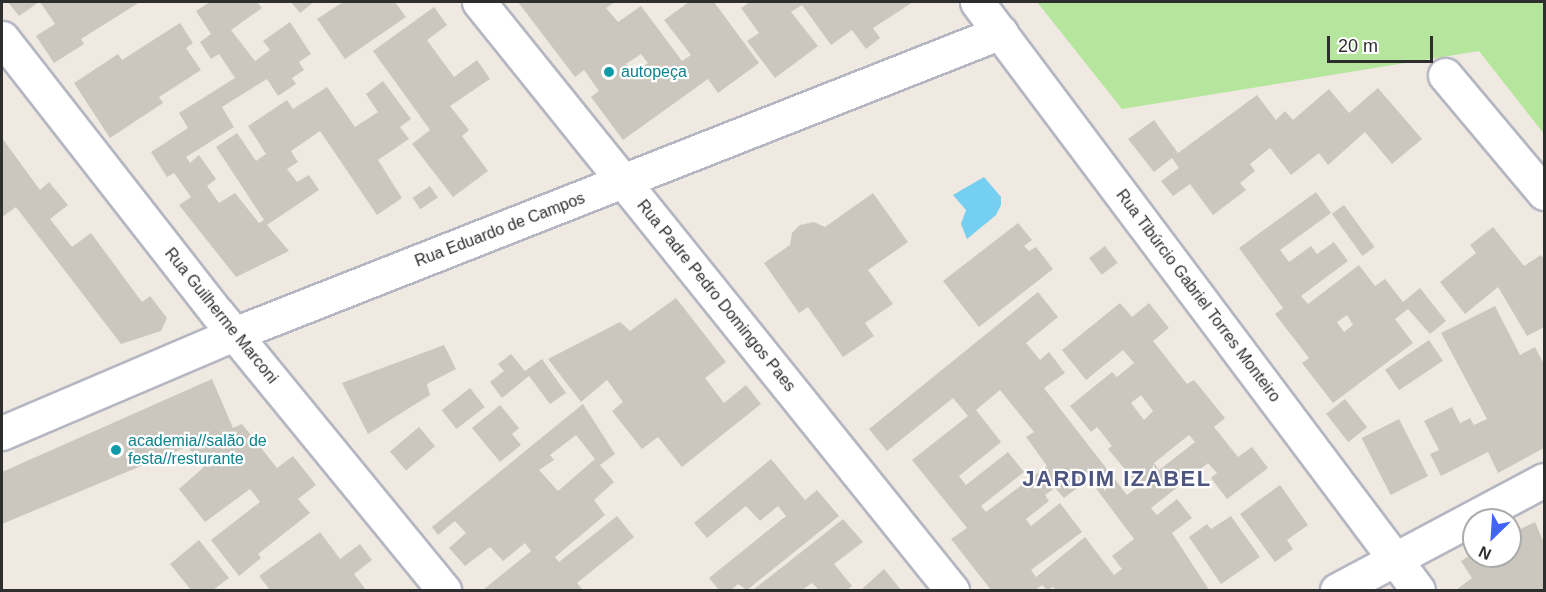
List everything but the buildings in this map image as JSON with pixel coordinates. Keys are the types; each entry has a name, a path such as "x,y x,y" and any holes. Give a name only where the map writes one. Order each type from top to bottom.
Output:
{"street":[{"name":"Rua Padre Pedro Domingos Paes","path":"479,2 952,591"},
{"name":"Rua Tibúrcio Gabriel Torres Monteiro","path":"977,2 1418,591"},
{"name":"Rua Eduardo de Campos","path":"2,433 234,334 1000,32"},
{"name":"Rua Guilherme Marconi","path":"2,38 234,334 444,591"},
{"path":"1445,75 1545,193"},
{"path":"1336,591 1545,480"}],"green space":[{"path":"1037,2 1544,2 1544,134 1479,51 1122,109"}],"water":[{"path":"984,177 1001,197 1001,205 996,215 967,239 961,224 966,210 953,195"}],"place":[{"name":"autopeça","path":"609,72"},
{"name":"academia//salão de festa//resturante","path":"116,450"}],"district":[{"name":"JARDIM IZABEL","path":"1117,479"}]}
